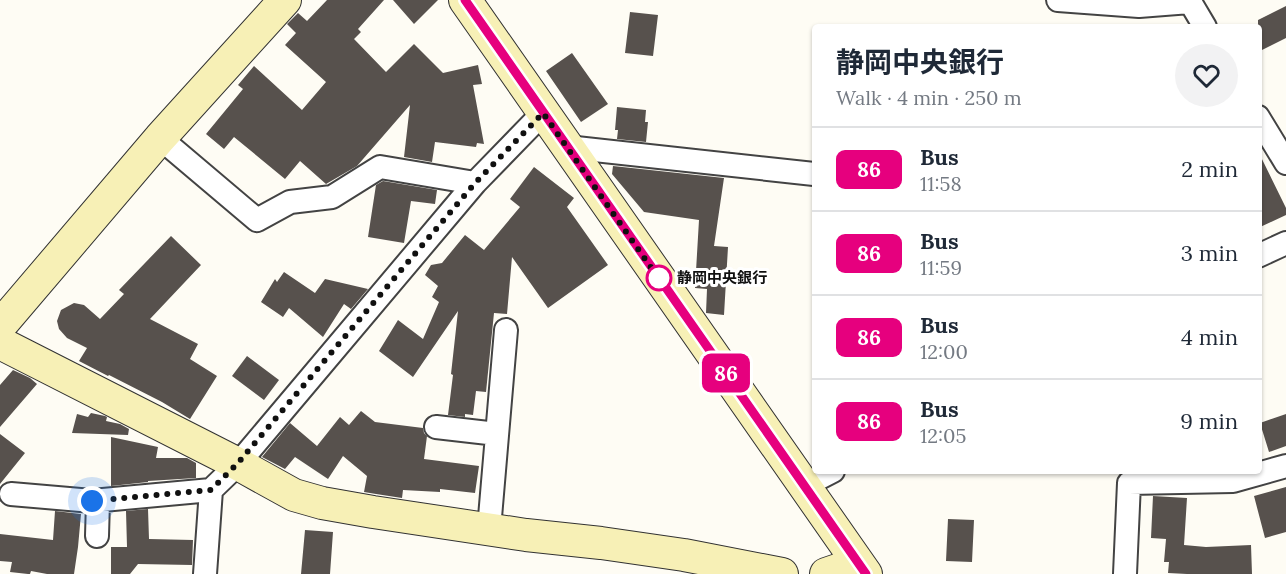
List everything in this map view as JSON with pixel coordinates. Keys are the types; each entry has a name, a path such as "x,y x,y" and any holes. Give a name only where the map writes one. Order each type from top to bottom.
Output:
{"street":[{"path":"0,326 159,138 285,0"},
{"path":"465,0 862,569 826,574"},
{"path":"1058,0 1139,6 1190,1 1203,24"},
{"path":"11,494 98,501 211,490 237,464 475,183 543,113"},
{"path":"1262,124 1286,163"},
{"path":"159,138 257,220 290,202 332,197 380,167 475,183"},
{"path":"567,147 812,174"},
{"path":"1262,254 1286,243"},
{"path":"489,529 506,330"},
{"path":"0,343 294,495 373,512 526,536 601,543 684,555 782,574"},
{"path":"436,427 497,434"},
{"path":"1262,473 1286,466"},
{"path":"804,486 827,474"},
{"path":"1125,574 1129,483 1233,481 1258,474"},
{"path":"205,574 211,490"},
{"path":"97,536 98,501"}],"building":[{"path":"327,0 384,0 358,29 361,32 354,39 386,72 414,44 443,73 478,65 482,84 473,85 484,144 477,143 476,147 435,142 432,162 404,157 410,105 357,166 326,184 300,161 285,179 234,137 224,149 206,134 243,89 238,85 254,66 302,110 326,82 285,45 296,33 287,24 298,13 307,21"},
{"path":"393,0 438,0 414,24"},
{"path":"1286,6 1286,38 1262,50 1262,24 1258,24 1258,20"},
{"path":"630,12 658,15 653,56 625,53"},
{"path":"572,53 608,104 581,122 546,71"},
{"path":"617,107 646,110 645,122 648,122 646,142 617,139 618,130 615,130"},
{"path":"1262,159 1286,208 1286,215 1262,226"},
{"path":"613,166 724,178 714,246 728,247 724,315 706,313 707,289 695,288 699,220 644,212 612,174"},
{"path":"534,167 574,198 567,207 608,265 548,308 512,257 507,314 494,313 486,392 476,391 473,415 465,414 465,417 448,415 458,311 413,377 379,351 398,320 423,339 439,302 432,297 438,286 425,275 431,265 442,263 465,235 484,250 520,207 510,199"},
{"path":"383,181 437,190 435,204 411,201 404,243 368,237 376,185"},
{"path":"171,236 201,265 150,319 198,344 190,359 217,376 190,419 162,402 79,361 87,348 67,338 59,329 57,321 61,310 74,303 84,305 100,319 124,294 119,290"},
{"path":"284,272 315,293 325,279 368,289 351,309 344,304 323,337 289,308 283,317 261,302 275,279 277,282"},
{"path":"247,356 279,380 264,400 232,376"},
{"path":"13,370 37,384 0,427 0,385"},
{"path":"361,411 375,422 423,428 427,436 424,459 479,466 475,493 440,489 440,492 403,490 402,498 364,492 367,476 343,456 328,479 295,457 285,469 262,457 290,423 317,446 340,417 349,425"},
{"path":"91,413 105,416 106,421 129,429 128,435 72,433 77,414 88,417"},
{"path":"1286,414 1286,446 1269,452 1262,422"},
{"path":"0,434 25,453 0,484"},
{"path":"111,437 158,447 156,458 187,458 196,463 196,478 111,486"},
{"path":"1286,487 1286,532 1265,538 1254,496"},
{"path":"1153,496 1187,498 1184,545 1206,547 1251,545 1252,574 1168,573 1169,562 1164,562 1166,539 1151,538"},
{"path":"148,509 149,539 193,540 192,565 138,564 130,574 111,574 111,547 127,547 126,511"},
{"path":"55,511 81,514 74,574 10,572 12,562 0,561 0,534 53,540"},
{"path":"948,519 974,520 972,562 946,561"},
{"path":"305,530 333,532 330,574 301,574"}],"bus line":[{"name":"86","path":"465,0 866,574"}],"place":[{"name":"静岡中央銀行","path":"659,278"}],"route":[{"path":"92,501 211,490 237,464 475,183 543,113 659,278"}]}
